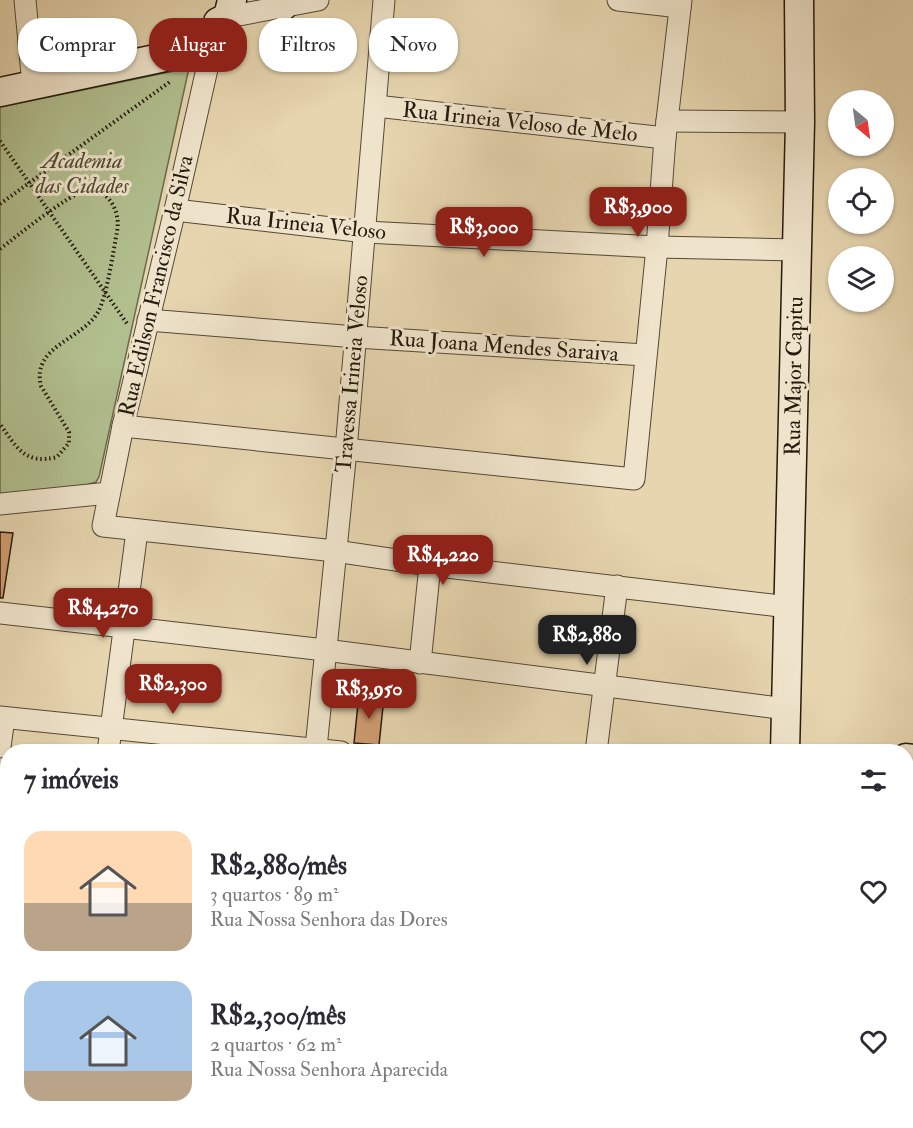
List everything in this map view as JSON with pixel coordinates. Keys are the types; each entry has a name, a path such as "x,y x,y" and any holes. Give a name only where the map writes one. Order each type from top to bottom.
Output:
{"street":[{"path":"25,0 33,85"},
{"path":"230,8 318,0"},
{"name":"Travessa Irineia Veloso","path":"316,744 366,232 384,0"},
{"path":"123,426 634,479 666,129 681,3 618,0"},
{"name":"Rua Major Capitu","path":"785,744 800,122 799,0"},
{"path":"0,92 149,60"},
{"name":"Rua Edilson Francisco da Silva","path":"137,531 103,526 123,426 206,72"},
{"name":"Rua Irineia Veloso de Melo","path":"376,106 666,129 800,122"},
{"name":"Rua Irineia Veloso","path":"175,210 366,232 657,247 797,250"},
{"name":"Rua Joana Mendes Saraiva","path":"148,320 356,337 645,355"},
{"path":"0,504 109,493"},
{"path":"109,744 137,531 335,551 430,565 789,607"},
{"path":"420,663 430,565"},
{"path":"597,744 617,586"},
{"path":"0,613 325,650 786,709"},
{"path":"0,744 2,718 275,744"}],"path":[{"path":"0,204 179,75"},
{"path":"0,141 142,346"},
{"path":"0,249 81,192 90,190 108,197 119,222 99,311 83,329 52,350 40,366 41,386 69,432 69,443 57,457 45,460 26,456 0,424"}],"green space":[{"name":"Academia das Cidades","path":"170,72 188,72 99,477 96,482 86,485 0,495 0,107"}],"building":[{"path":"0,532 13,533 3,598 0,598"},
{"path":"359,694 384,697 379,744 354,743"}]}
